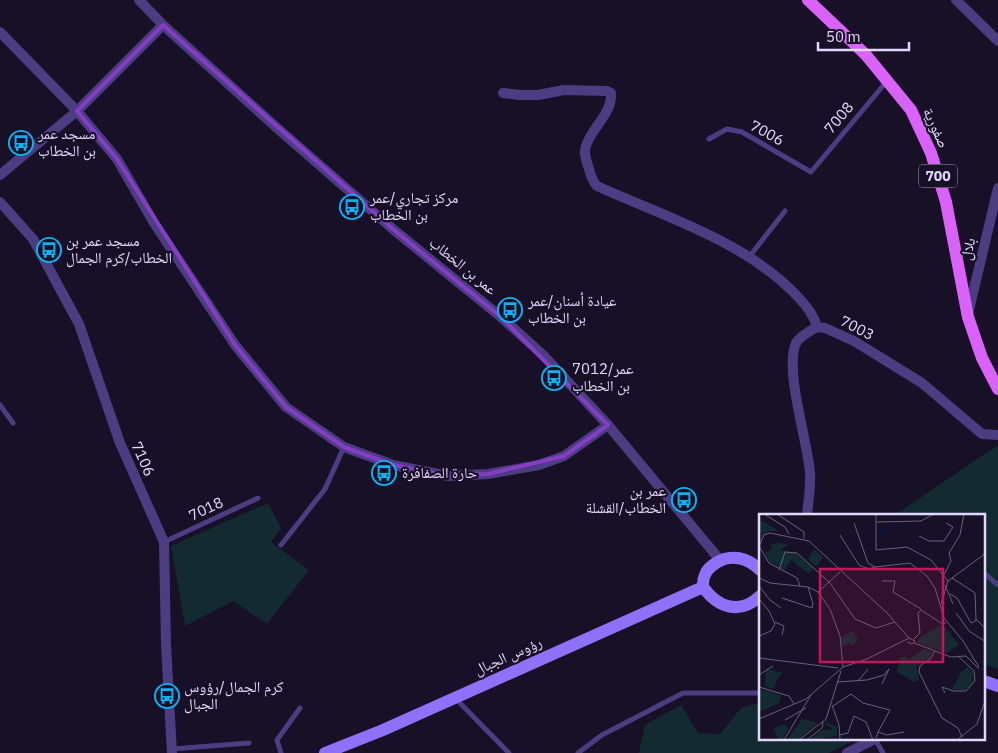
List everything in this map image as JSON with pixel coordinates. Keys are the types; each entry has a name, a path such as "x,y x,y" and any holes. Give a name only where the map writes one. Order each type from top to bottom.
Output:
{"main road":[{"name":"صفورية","path":"808,0 866,55 911,110 931,152 946,202 968,317 982,358 998,389"}],"street":[{"name":"عمر بن الخطاب","path":"139,0 163,25 277,128 386,223 501,316 543,355 608,424 720,560"},
{"path":"956,0 998,41"},
{"path":"0,175 77,111 163,25"},
{"path":"0,32 77,111 118,159 154,223 235,345 286,407 344,446 393,465 449,476 488,474 539,465 564,456 608,424"},
{"path":"503,93 538,95 564,90 607,91 611,93 612,98 608,107 586,146 586,158 593,182 605,190 698,230 749,257 777,277 796,295 811,312 817,327"},
{"name":"بلال","path":"968,317 998,188"},
{"name":"7106","path":"0,202 33,239 79,324 120,443 164,542 171,751"},
{"name":"7003","path":"807,514 810,474 794,378 794,354 797,342 817,327 825,328 854,341 922,383 982,434 998,436"},
{"path":"759,568 739,558 720,560 710,566 705,574 703,587 710,597 720,604 732,607 754,602 759,597"},
{"name":"رؤوس الجبال","path":"325,753 383,730 703,587"},
{"path":"986,682 998,686"},
{"path":"847,753 873,740"}],"lane":[{"name":"7008","path":"811,172 887,81"},
{"name":"7006","path":"709,139 727,129 742,132 811,172"},
{"path":"749,257 785,210"},
{"path":"0,405 13,423"},
{"path":"281,545 325,489 344,446"},
{"name":"7018","path":"164,542 258,498"},
{"path":"986,575 998,585"},
{"path":"578,753 602,735 683,694 759,694"},
{"path":"455,698 509,753"},
{"path":"281,753 277,740 300,708"},
{"path":"876,740 883,753"},
{"path":"171,751 249,743"}],"highlighted area":[{"path":"163,25 394,230 501,317 608,425 564,456 488,474 449,476 393,465 344,447 286,407 235,345 117,159 77,111"}],"green space":[{"path":"996,446 998,449 998,669 986,665 986,514 894,514"},
{"path":"268,503 281,528 271,542 309,570 267,624 233,601 185,626 171,546"},
{"path":"759,703 759,740 854,740 829,753 639,753 645,725 681,705 698,733 720,734 741,708"}],"place":[{"name":"مسجد عمر بن الخطاب","path":"21,143"},
{"name":"مركز تجاري/عمر بن الخطاب","path":"352,207"},
{"name":"مسجد عمر بن الخطاب/كرم الجمال","path":"49,250"},
{"name":"عيادة أسنان/عمر بن الخطاب","path":"510,310"},
{"name":"7012/عمر بن الخطاب","path":"554,378"},
{"name":"حارة الصفافرة","path":"384,473"},
{"name":"عمر بن الخطاب/القشلة","path":"684,500"},
{"name":"كرم الجمال/رؤوس الجبال","path":"167,696"}]}
